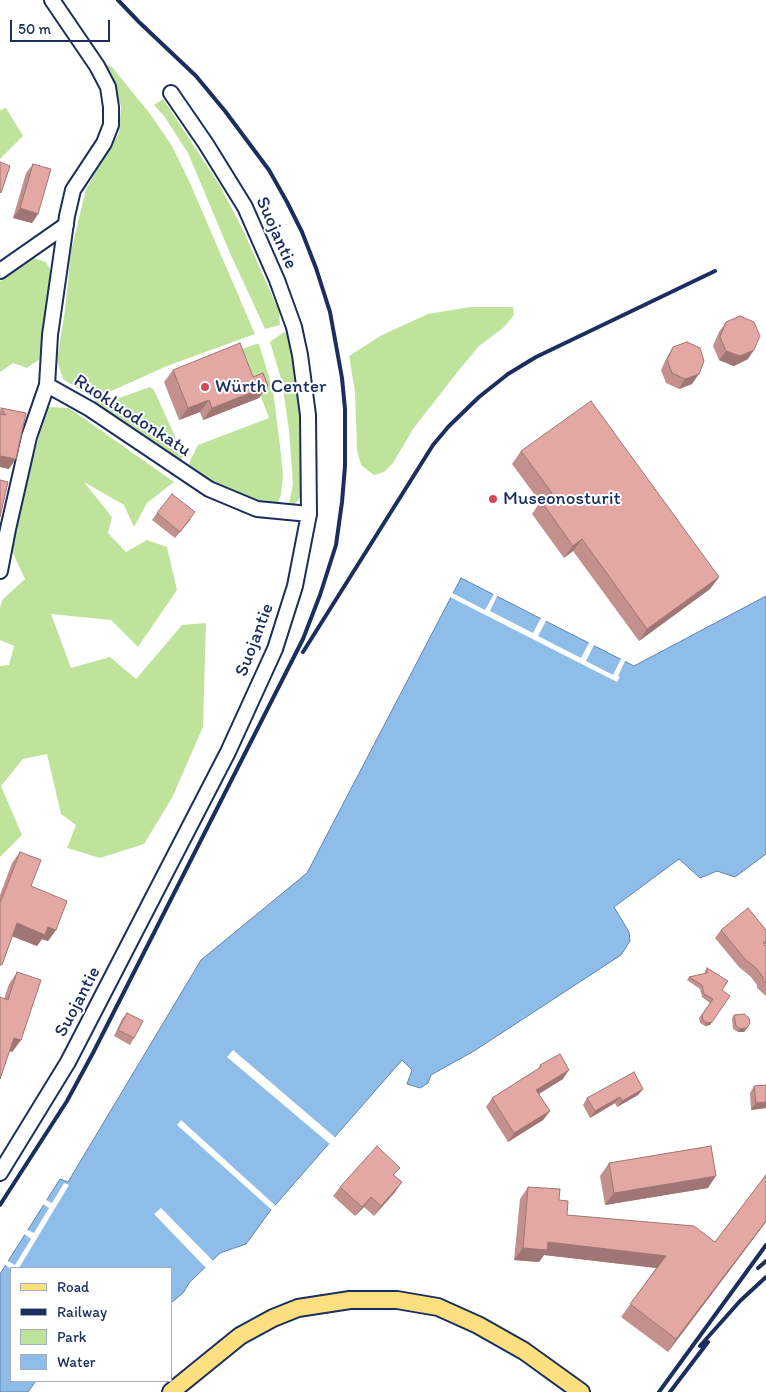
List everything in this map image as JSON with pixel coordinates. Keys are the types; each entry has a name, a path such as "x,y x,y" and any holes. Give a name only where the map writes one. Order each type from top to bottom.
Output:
{"main road":[{"path":"170,1392 240,1336 273,1318 298,1308 350,1300 397,1300 438,1307 478,1325 524,1351 581,1392"}],"street":[{"name":"Ruokluodonkatu","path":"52,0 97,66 108,88 111,125 104,143 73,190 50,335 47,385 90,409 209,489 257,508 309,514"},
{"name":"Suojantie","path":"0,1173 68,1062 228,752 275,649 295,586 309,514 308,415 300,355 294,327 270,263 245,207 206,144 171,93"},
{"path":"0,271 66,225"},
{"path":"0,570 29,437 47,385"}],"green space":[{"path":"105,64 112,67 151,115 172,146 190,183 255,334 167,366 109,392 83,392 63,379 57,360 65,310 71,251 86,189 119,133 121,106"},
{"path":"163,99 219,184 243,230 279,311 280,325 265,329 230,253 188,153 164,116 154,105"},
{"path":"6,108 23,136 0,159 0,110"},
{"path":"34,258 46,262 52,273 40,359 27,368 13,363 0,372 0,281"},
{"path":"470,307 513,307 514,315 503,328 479,346 459,370 413,429 393,463 384,472 374,475 361,465 357,450 355,392 349,356 382,335 428,314"},
{"path":"284,332 288,334 302,402 303,490 298,501 294,504 289,504 293,484 289,430 282,382 270,342"},
{"path":"259,344 273,390 283,476 281,495 277,505 225,494 189,467 198,445 269,418 254,378 234,352"},
{"path":"150,387 154,390 182,452 181,460 178,460 93,401 116,399"},
{"path":"48,407 69,408 174,482 147,503 134,527 124,505 84,482 112,517 108,533 126,552 147,540 167,547 177,590 138,647 111,620 51,614 71,668 110,657 136,679 182,625 206,623 203,727 172,798 144,844 100,858 67,848 76,825 61,814 47,754 23,759 1,786 22,835 0,857 0,666 9,665 14,646 0,640 0,608 2,600 25,579 12,551 27,477"}],"water":[{"path":"461,578 634,666 766,596 766,854 735,877 717,871 700,878 679,859 614,907 629,932 630,941 621,955 474,1051 431,1075 428,1083 420,1088 407,1084 412,1070 402,1060 270,1211 246,1244 220,1253 172,1302 172,1267 10,1267 10,1382 35,1382 28,1392 0,1392 0,1274 60,1179 68,1182 201,960 307,873"}],"pier":[{"path":"495,592 498,594 490,611 533,633 542,616 547,619 538,636 581,658 590,641 595,643 586,661 613,675 622,657 626,659 617,682 450,597 452,593 485,610"},
{"path":"233,1050 337,1139 331,1145 227,1057"},
{"path":"181,1120 277,1207 273,1211 177,1125"},
{"path":"64,1183 69,1185 20,1267 10,1268 4,1264 6,1260 15,1265 31,1239 23,1233 25,1229 34,1233 49,1208 41,1203 44,1199 52,1203"},
{"path":"161,1208 214,1262 207,1269 154,1214"}],"building":[{"path":"0,162 10,166 1,193 0,192"},
{"path":"33,164 51,169 38,214 20,208"},
{"path":"740,316 754,322 760,336 754,350 740,356 726,351 720,337 726,322"},
{"path":"687,342 700,348 704,361 699,374 685,379 672,373 667,360 673,347"},
{"name":"Würth Center","path":"240,343 253,377 263,373 268,386 212,408 209,400 188,408 173,370"},
{"path":"591,401 719,577 647,629 582,539 573,546 541,501 552,493 521,451"},
{"path":"1,408 26,413 16,459 0,456 0,414 6,415"},
{"path":"0,480 8,482 0,517"},
{"path":"172,494 195,512 180,532 157,513"},
{"path":"20,852 41,860 31,886 67,901 56,930 48,927 45,935 17,923 2,965 0,964 0,901"},
{"path":"748,908 766,930 766,941 763,943 766,946 766,983 757,969 745,959 721,930"},
{"path":"707,968 728,981 722,990 730,996 712,1022 707,1023 703,1020 702,1015 713,999 704,994 702,985 689,977 707,973"},
{"path":"17,972 41,980 21,1040 14,1038 0,1079 0,997 8,1000"},
{"path":"127,1013 143,1021 134,1038 118,1030"},
{"path":"744,1014 749,1018 750,1023 747,1028 740,1029 736,1026 734,1015"},
{"path":"560,1054 569,1070 536,1090 550,1111 514,1133 492,1098 541,1067 540,1065"},
{"path":"634,1072 643,1089 622,1101 620,1097 595,1111 587,1098"},
{"path":"766,1085 766,1102 756,1103 754,1086"},
{"path":"377,1146 400,1168 393,1175 402,1182 381,1206 371,1197 362,1207 340,1187"},
{"path":"711,1146 716,1176 614,1193 609,1163"},
{"path":"766,1175 766,1221 676,1339 630,1304 666,1256 548,1242 547,1250 523,1248 528,1187 560,1189 559,1200 568,1201 567,1215 694,1226 715,1242"}],"railway":[{"path":"0,1205 67,1101 93,1053 303,639 336,545 342,502 345,466 345,409 342,378 330,312 302,232 269,170 225,111 196,76 118,0"},
{"path":"303,652 433,445 449,426 479,397 508,374 536,357 715,271"},
{"path":"659,1392 766,1245"},
{"path":"758,1268 766,1261"},
{"path":"700,1346 740,1301 766,1277"},
{"path":"670,1392 708,1342"}],"place":[{"name":"Würth Center","path":"205,387"},
{"name":"Museonosturit","path":"493,499"}]}
